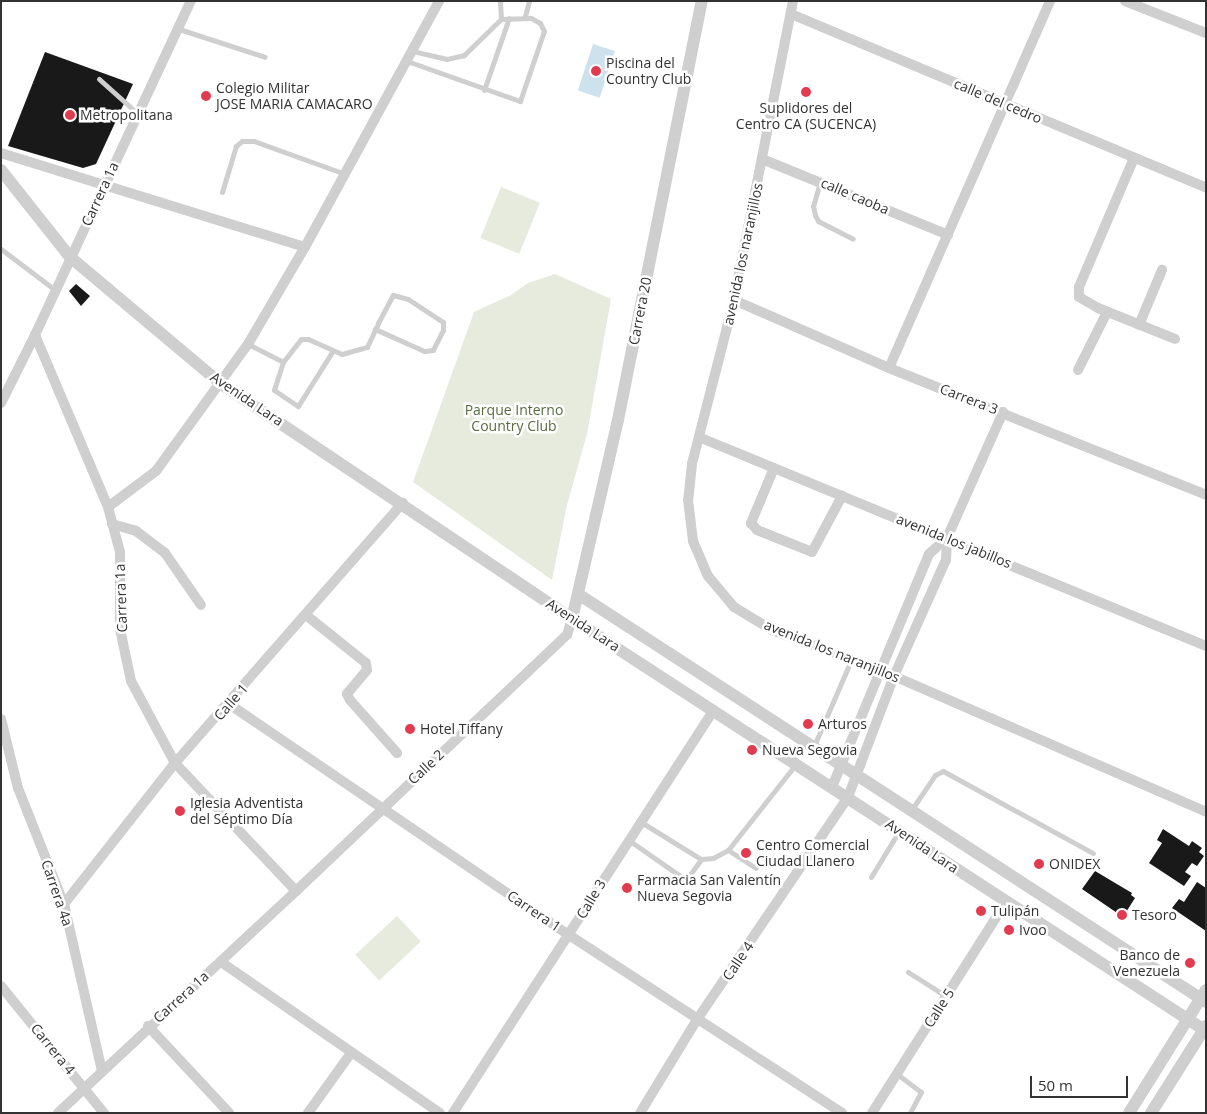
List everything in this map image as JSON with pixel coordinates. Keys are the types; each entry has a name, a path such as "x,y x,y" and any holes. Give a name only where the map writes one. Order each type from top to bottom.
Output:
{"street":[{"name":"Carrera 1a","path":"58,1113 148,1026 296,891 176,764 132,681 120,629 120,552 108,507 35,335 70,256 105,186 137,113 191,1"},
{"name":"Carrera 20","path":"572,619 618,420 702,1"},
{"name":"avenida los naranjillos","path":"793,1 734,300 701,438 692,464 688,500 693,542 708,576 734,607 772,630 880,670 1206,812"},
{"path":"889,368 948,235 1003,103 1050,1"},
{"path":"1125,1 1206,33"},
{"path":"108,507 156,471 248,344 346,174 437,2"},
{"name":"calle del cedro","path":"791,14 1206,188"},
{"path":"1,153 305,247"},
{"path":"1134,158 1079,287 1079,297 1107,312 1175,339"},
{"name":"calle caoba","path":"762,159 948,235"},
{"name":"Avenida Lara","path":"1,170 70,256 220,383 403,503 572,619 899,830 1006,902 1205,1028"},
{"path":"1139,324 1162,270"},
{"name":"Carrera 3","path":"734,300 889,368 1206,495"},
{"path":"1078,370 1107,312"},
{"path":"1,403 35,335"},
{"path":"832,787 839,765 929,554 947,538 1002,412"},
{"name":"avenida los jabillos","path":"701,438 1206,646"},
{"path":"774,468 751,523 752,528 766,534 812,552 842,496"},
{"name":"Calle 1","path":"64,904 176,764 403,503"},
{"path":"112,524 136,531 165,553 201,605"},
{"name":"Calle 4","path":"640,1113 698,1018 848,797 894,676 946,560 947,538"},
{"name":"Avenida Lara","path":"578,594 910,811 1204,997"},
{"path":"306,615 366,663 367,670 348,694 350,700 397,753"},
{"name":"Calle 2","path":"296,891 567,635 572,619"},
{"name":"Carrera 1","path":"229,704 569,935 842,1113"},
{"name":"Calle 3","path":"453,1113 569,935 628,840 714,710"},
{"name":"Carrera 4a","path":"1,719 18,788 64,904 102,1071"},
{"name":"Calle 5","path":"872,1113 1006,902"},
{"path":"220,962 440,1113"},
{"name":"Carrera 4","path":"1,986 104,1113"},
{"path":"1129,1113 1187,1018 1204,997"},
{"path":"148,1026 229,1113"},
{"path":"1151,1113 1205,1028"},
{"path":"308,1113 350,1053"}],"lane":[{"path":"500,1 501,19"},
{"path":"525,16 529,1"},
{"path":"407,60 513,101 520,102 524,98 544,31 540,23 525,16 501,19 464,55 447,59 412,50"},
{"path":"484,90 509,18"},
{"path":"179,29 265,57"},
{"path":"99,79 137,113"},
{"path":"222,192 236,146 242,141 254,141 346,174"},
{"path":"820,182 813,206 818,221 853,239"},
{"path":"1,248 55,290"},
{"path":"332,352 298,406 274,390 284,362 301,339 308,339 332,352 342,354 367,347 376,329 394,295 408,299 443,322 443,330 433,350 424,351 376,329"},
{"path":"248,344 284,362"},
{"path":"813,748 852,659"},
{"path":"640,822 701,859 713,858 728,850 797,764"},
{"path":"910,811 936,775 943,772 1093,853"},
{"path":"871,877 899,830"},
{"path":"628,840 686,880 701,859"},
{"path":"728,850 756,868"},
{"path":"908,972 946,996"},
{"path":"897,1074 921,1092 910,1113"}],"green space":[{"path":"501,187 540,203 519,254 480,238"},
{"name":"Parque Interno Country Club","path":"555,274 611,299 587,434 567,505 552,580 413,482 474,312 511,295 528,283"},
{"path":"397,916 421,942 379,980 355,955"}],"water":[{"name":"Piscina del Country Club","path":"593,44 615,51 600,98 578,91"}],"building":[{"name":"Metropolitana","path":"45,52 133,84 96,164 83,168 8,146"},
{"path":"76,284 90,296 81,306 69,291"},
{"path":"1163,829 1189,846 1192,841 1202,848 1199,852 1204,856 1197,866 1192,863 1185,872 1191,876 1184,886 1149,863 1162,843 1157,840"},
{"path":"1095,871 1132,893 1131,895 1135,898 1123,917 1082,889"},
{"path":"1197,882 1206,888 1206,931 1172,908 1179,899 1184,902"}],"place":[{"name":"Piscina del Country Club","path":"596,71"},
{"name":"Suplidores del Centro CA (SUCENCA)","path":"806,92"},
{"name":"Colegio Militar JOSE MARIA CAMACARO","path":"206,96"},
{"name":"Metropolitana","path":"70,115"},
{"name":"Arturos","path":"808,724"},
{"name":"Hotel Tiffany","path":"410,729"},
{"name":"Nueva Segovia","path":"752,750"},
{"name":"Iglesia Adventista del Séptimo Día","path":"180,811"},
{"name":"Centro Comercial Ciudad Llanero","path":"746,853"},
{"name":"ONIDEX","path":"1039,864"},
{"name":"Farmacia San Valentín Nueva Segovia","path":"627,888"},
{"name":"Tulipán","path":"981,911"},
{"name":"Tesoro","path":"1122,915"},
{"name":"Ivoo","path":"1009,930"},
{"name":"Banco de Venezuela","path":"1190,963"}]}
